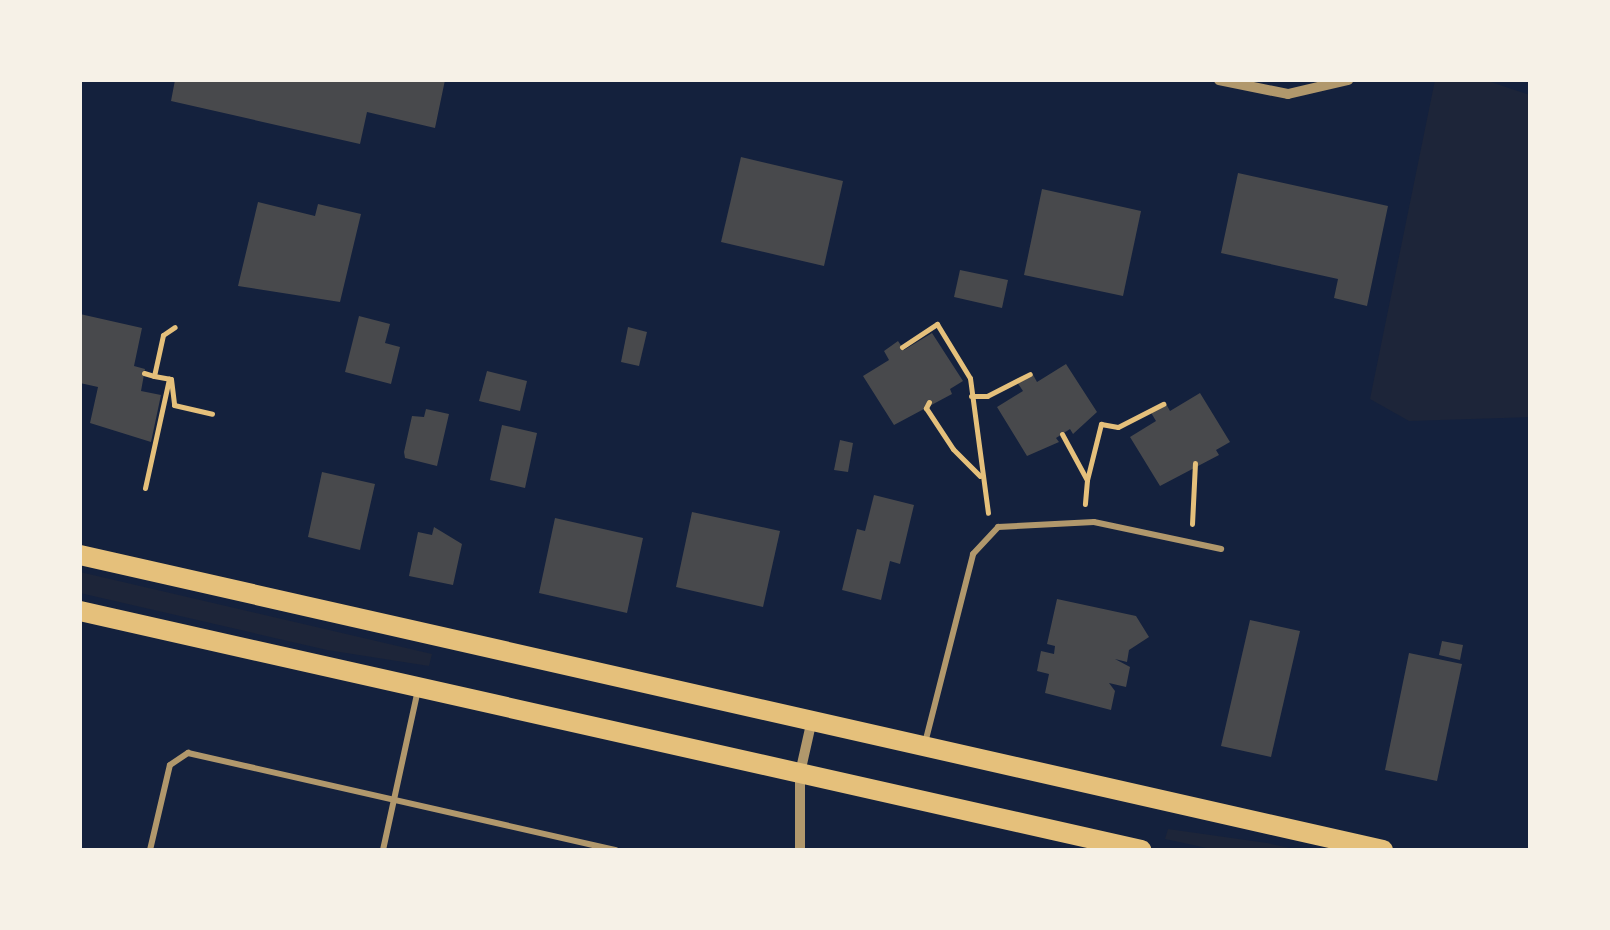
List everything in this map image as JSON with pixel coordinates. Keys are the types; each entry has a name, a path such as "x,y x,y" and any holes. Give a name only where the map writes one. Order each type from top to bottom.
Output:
{"main road":[{"path":"80,555 812,724 1383,850"},
{"path":"80,611 1141,850"}],"street":[{"path":"1219,80 1288,94 1348,80"},
{"path":"800,850 800,773 812,724"}],"lane":[{"path":"923,749 973,554 992,531 1010,523 1084,522 1220,548"},
{"path":"383,850 419,688"},
{"path":"150,850 167,772 180,755 616,850"}],"path":[{"path":"902,346 937,324 970,378 992,531"},
{"path":"154,376 163,335 175,326"},
{"path":"144,374 169,379 177,390 174,405 212,414"},
{"path":"970,396 987,396 1030,374"},
{"path":"145,488 169,379"},
{"path":"1084,522 1087,480 1100,424 1118,427 1160,400 1163,404"},
{"path":"928,402 926,408 953,450 982,478"},
{"path":"1062,434 1087,480"},
{"path":"1188,542 1198,497 1195,464"}],"shaded area":[{"path":"1435,80 1485,80 1530,95 1530,417 1409,421 1370,399"},
{"path":"80,572 432,654 429,666 327,650 80,593"},
{"path":"1168,829 1299,850 1216,850 1165,839"}],"building":[{"path":"175,80 445,80 435,128 367,112 360,144 171,101"},
{"path":"741,157 843,181 824,266 721,242"},
{"path":"1238,173 1388,206 1367,306 1334,298 1338,279 1221,253"},
{"path":"1042,189 1141,211 1123,296 1024,275"},
{"path":"258,202 315,216 318,204 361,214 340,302 238,286"},
{"path":"960,270 1008,280 1002,308 954,297"},
{"path":"80,314 142,328 134,366 145,369 141,391 161,395 151,442 90,423 98,387 80,383"},
{"path":"359,316 390,324 385,343 400,347 391,384 345,372"},
{"path":"628,327 647,332 639,366 621,362"},
{"path":"932,333 963,381 950,389 952,394 894,425 863,376 889,360 884,351 898,341 904,350"},
{"path":"1066,364 1097,412 1073,434 1070,429 1056,438 1059,442 1027,456 997,407 1023,391 1017,382 1032,373 1037,382"},
{"path":"487,371 527,381 520,411 479,401"},
{"path":"1200,393 1230,442 1216,450 1219,455 1160,486 1130,437 1156,421 1150,411 1165,402 1170,411"},
{"path":"426,409 449,414 437,466 405,458 412,416 424,417"},
{"path":"502,425 537,433 525,488 490,480"},
{"path":"840,440 853,443 848,472 834,470"},
{"path":"322,472 375,484 360,550 308,537"},
{"path":"874,495 914,505 900,564 890,561 881,600 842,590 857,529 865,531"},
{"path":"692,512 780,531 763,607 676,587"},
{"path":"555,518 643,538 627,613 539,593"},
{"path":"434,527 462,544 453,585 409,576 418,532 432,535"},
{"path":"1057,599 1136,616 1149,637 1129,650 1127,662 1115,659 1130,667 1126,687 1109,683 1115,691 1111,710 1045,693 1049,674 1037,671 1041,651 1054,654 1055,646 1047,644"},
{"path":"1250,620 1300,631 1271,757 1221,746"},
{"path":"1442,641 1463,645 1460,660 1439,655"},
{"path":"1409,653 1462,664 1437,781 1385,770"}]}
